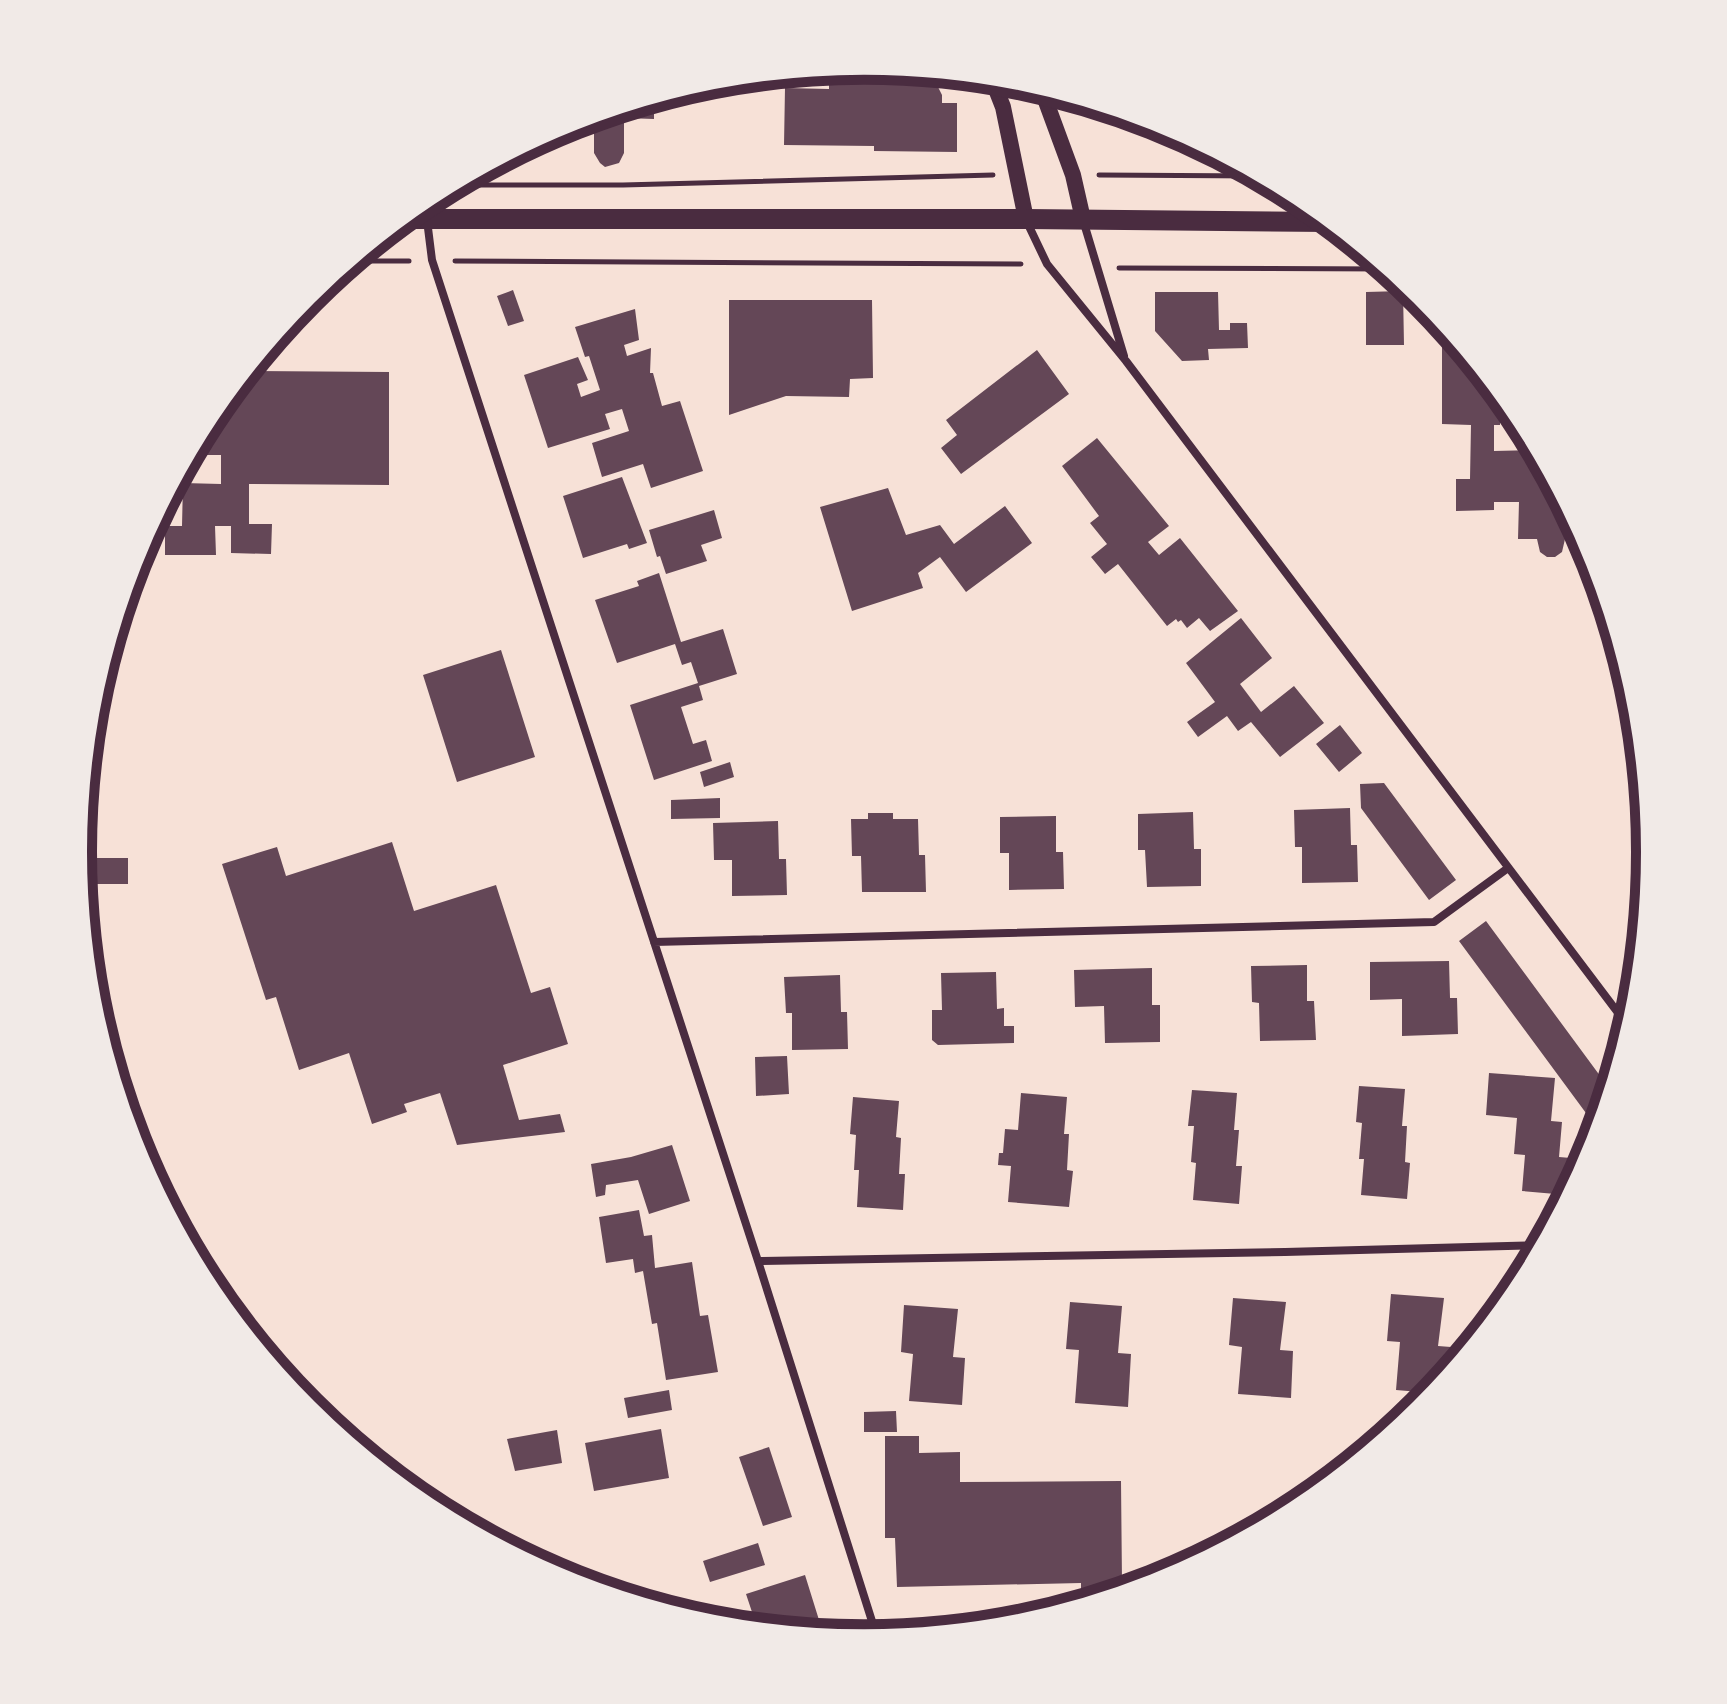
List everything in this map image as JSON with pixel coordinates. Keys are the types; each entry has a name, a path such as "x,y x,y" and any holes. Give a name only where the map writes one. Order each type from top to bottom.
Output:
{"main road":[{"path":"997,92 1026,219"},
{"path":"1046,102 1073,175 1083,219"},
{"path":"422,220 1308,222"}],"street":[{"path":"1026,219 1047,264 1126,361 1618,1013"},
{"path":"1083,219 1126,361"},
{"path":"427,220 432,260 873,1624"},
{"path":"654,942 1434,922 1508,868"},
{"path":"758,1261 1527,1245"}],"path":[{"path":"475,185 623,185 992,175"},
{"path":"1073,175 1236,176"},
{"path":"368,261 1047,264"},
{"path":"1096,267 1369,269"}],"building":[{"path":"829,81 937,84 942,103 957,103 957,152 874,151 874,146 784,145 785,88 829,89"},
{"path":"654,109 654,119 625,118"},
{"path":"624,118 624,153 619,163 605,167 594,153 594,129"},
{"path":"513,290 524,321 508,326 497,296"},
{"path":"1393,291 1403,300 1404,345 1366,345 1366,292"},
{"path":"1155,292 1218,292 1219,330 1230,330 1230,323 1247,323 1248,348 1208,349 1209,360 1182,361 1155,331"},
{"path":"729,300 872,300 873,378 850,379 849,397 786,396 729,415"},
{"path":"635,309 639,340 624,345 627,356 651,348 650,373 653,373 662,406 680,401 703,471 651,488 643,464 602,477 592,443 629,431 622,409 605,414 610,429 548,448 524,375 578,357 588,380 577,384 581,397 600,390 575,327"},
{"path":"1442,341 1500,416 1500,425 1494,425 1494,451 1522,450 1532,466 1569,539 1565,539 1562,552 1555,557 1547,557 1540,552 1537,539 1518,539 1519,502 1494,502 1494,510 1456,511 1456,479 1470,479 1471,425 1442,424"},
{"path":"1037,350 1069,394 961,474 941,448 957,435 946,420"},
{"path":"260,371 389,372 389,485 249,484 249,524 272,524 271,554 231,553 231,526 215,526 216,555 165,555 165,526 182,526 183,489 186,483 221,484 221,455 202,455"},
{"path":"1097,438 1169,526 1148,542 1159,555 1180,538 1238,611 1210,631 1199,618 1187,628 1176,619 1167,626 1118,564 1105,574 1091,557 1107,544 1090,523 1099,516 1062,466"},
{"path":"622,477 647,543 629,549 627,544 583,558 563,496"},
{"path":"888,488 906,535 940,525 954,544 1005,506 1032,543 966,592 940,557 918,573 923,588 852,611 820,507"},
{"path":"714,510 722,538 701,545 707,561 666,574 649,530"},
{"path":"659,573 681,642 723,629 737,674 699,686 703,700 681,707 693,744 706,740 712,761 654,780 630,705 698,683 691,662 682,665 675,644 617,663 595,600 639,586 637,581"},
{"path":"1241,618 1272,658 1240,684 1261,712 1294,686 1324,723 1280,757 1251,722 1238,731 1227,716 1198,737 1187,722 1215,702 1186,663"},
{"path":"501,650 535,757 457,782 423,675"},
{"path":"1340,725 1362,753 1339,772 1316,744"},
{"path":"730,762 734,777 704,787 700,772"},
{"path":"1384,783 1456,880 1429,900 1361,808 1360,784"},
{"path":"720,798 720,818 671,819 671,800"},
{"path":"1350,808 1351,845 1357,845 1358,882 1302,883 1302,847 1295,847 1294,810"},
{"path":"1193,812 1194,849 1201,849 1201,886 1147,887 1145,850 1138,850 1138,814"},
{"path":"868,813 893,813 893,819 918,819 919,855 925,855 926,892 862,892 861,856 852,856 851,819 868,819"},
{"path":"1056,816 1056,852 1063,852 1064,889 1009,890 1009,853 1000,853 1000,817"},
{"path":"778,821 779,859 786,859 787,895 732,896 732,860 714,860 713,823"},
{"path":"392,842 414,911 496,885 531,993 550,987 568,1044 503,1065 519,1120 560,1114 565,1132 457,1145 440,1093 404,1104 407,1112 372,1124 349,1053 299,1070 276,997 266,1000 222,864 277,847 286,876"},
{"path":"92,858 128,858 128,884 93,884"},
{"path":"1486,921 1601,1078 1589,1117 1459,941"},
{"path":"1449,961 1450,998 1457,998 1458,1034 1402,1036 1402,999 1370,1000 1370,962"},
{"path":"1307,965 1307,1001 1314,1001 1316,1040 1260,1041 1259,1003 1252,1002 1251,966"},
{"path":"1152,968 1152,1005 1160,1005 1160,1042 1105,1043 1104,1006 1075,1007 1074,970"},
{"path":"996,972 997,1009 1004,1008 1004,1026 1014,1026 1014,1043 938,1045 932,1040 932,1010 942,1010 941,973"},
{"path":"840,975 841,1012 847,1012 848,1049 792,1050 792,1013 786,1013 784,977"},
{"path":"787,1056 789,1094 756,1096 755,1057"},
{"path":"1489,1073 1555,1078 1551,1121 1562,1122 1559,1157 1571,1158 1555,1194 1522,1191 1525,1155 1514,1154 1517,1118 1486,1115"},
{"path":"1359,1086 1405,1089 1402,1126 1407,1126 1405,1162 1410,1163 1407,1199 1361,1195 1364,1159 1359,1159 1362,1123 1356,1122"},
{"path":"1192,1090 1237,1093 1234,1130 1239,1130 1236,1166 1242,1166 1239,1204 1193,1200 1196,1163 1191,1162 1194,1126 1188,1126"},
{"path":"1021,1093 1067,1097 1064,1134 1069,1134 1067,1170 1073,1171 1069,1207 1008,1202 1011,1166 998,1165 999,1153 1003,1153 1005,1129 1018,1130"},
{"path":"853,1097 899,1101 896,1137 901,1138 899,1174 905,1174 903,1210 857,1207 859,1170 854,1170 856,1135 850,1134"},
{"path":"672,1145 690,1201 649,1214 638,1180 606,1185 605,1195 596,1197 591,1164"},
{"path":"639,1210 644,1236 652,1235 655,1268 692,1262 700,1316 708,1315 718,1372 666,1380 657,1323 652,1324 643,1271 635,1273 633,1259 606,1263 599,1217"},
{"path":"1391,1294 1444,1298 1438,1346 1451,1347 1451,1353 1415,1392 1396,1390 1400,1342 1387,1341"},
{"path":"1233,1298 1286,1302 1280,1350 1293,1351 1291,1398 1238,1394 1242,1347 1229,1345"},
{"path":"1070,1302 1122,1306 1118,1353 1131,1354 1128,1407 1075,1403 1079,1350 1066,1349"},
{"path":"904,1305 958,1309 953,1357 965,1358 962,1405 909,1401 913,1354 901,1352"},
{"path":"669,1390 672,1410 628,1418 624,1398"},
{"path":"896,1411 897,1432 864,1432 864,1412"},
{"path":"661,1429 669,1478 594,1491 585,1443"},
{"path":"557,1430 562,1463 515,1471 507,1439"},
{"path":"885,1436 919,1436 919,1453 960,1452 960,1482 1121,1481 1122,1579 1081,1592 1081,1583 897,1587 895,1538 885,1538"},
{"path":"769,1447 792,1517 763,1526 739,1457"},
{"path":"758,1543 765,1565 710,1582 703,1561"},
{"path":"805,1575 819,1620 753,1615 746,1594"}]}
